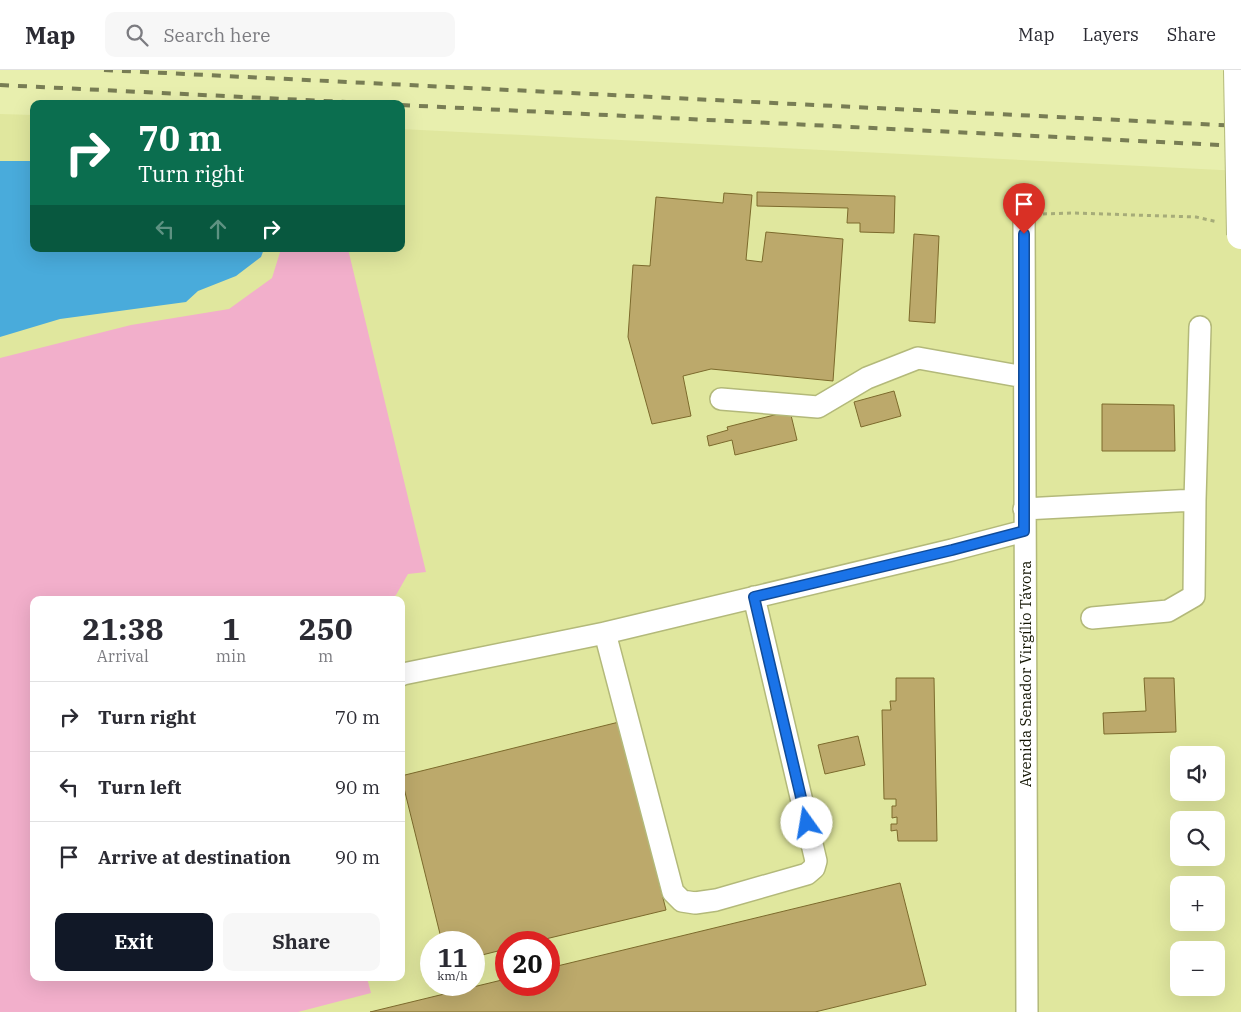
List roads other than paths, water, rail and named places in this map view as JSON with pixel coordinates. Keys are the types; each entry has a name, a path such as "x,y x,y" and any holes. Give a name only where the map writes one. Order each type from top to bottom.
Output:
{"main road":[{"path":"1232,229 1238,70"}],"street":[{"name":"Avenida Senador Virgílio Távora","path":"1024,216 1027,1012"},
{"path":"1092,618 1168,611 1194,596 1200,327"},
{"path":"721,398 818,407 867,378 918,358 1024,377"},
{"path":"1024,509 1195,500"},
{"path":"405,674 605,633 1024,531"},
{"path":"605,633 673,892 682,901 695,903 716,900 807,874 814,868 816,860 754,597"}],"water":[{"path":"0,161 30,161 30,252 263,252 261,257 236,276 198,291 186,302 60,319 0,337"}],"railway":[{"path":"104,70 1241,126"},
{"path":"0,85 305,100"},
{"path":"405,105 1241,146"}]}
